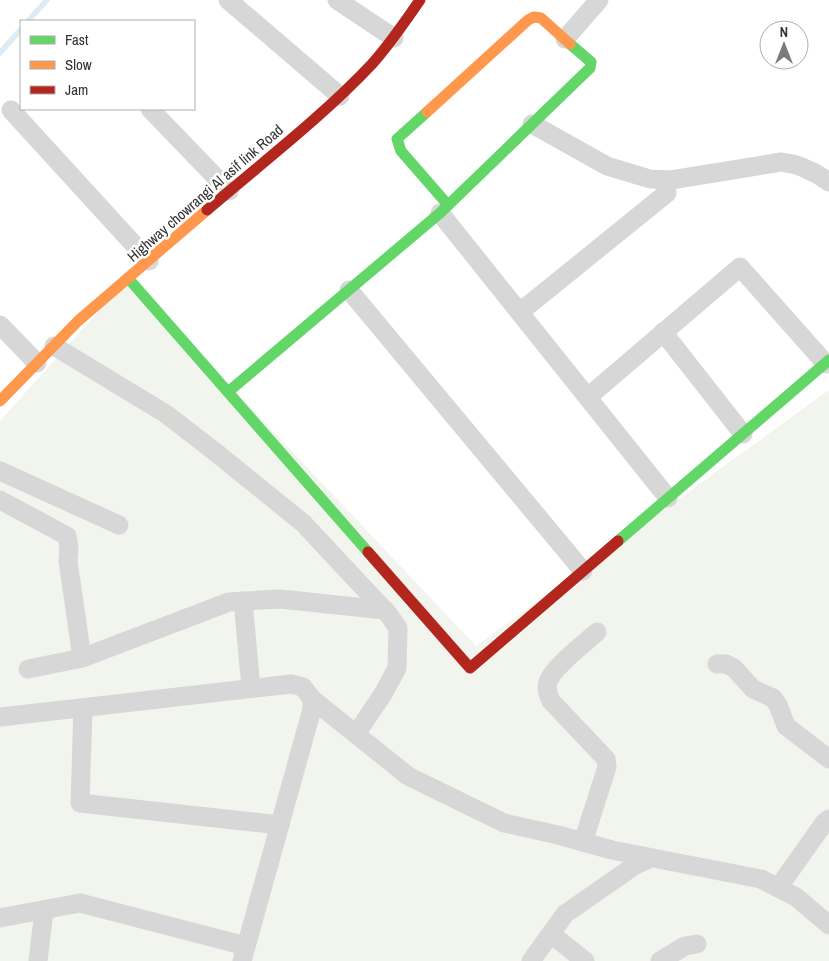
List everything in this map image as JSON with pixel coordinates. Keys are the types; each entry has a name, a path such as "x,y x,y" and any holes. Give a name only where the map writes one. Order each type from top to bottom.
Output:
{"street":[{"path":"228,0 340,96"},
{"path":"337,0 394,38"},
{"name":"Highway chowrangi Al asif link Road","path":"0,401 78,321 340,96 373,63 394,38 420,0"},
{"path":"565,39 600,0"},
{"path":"228,392 444,209 591,66 591,62 542,18 534,17 528,20 397,139 401,151 444,209 520,312 668,498"},
{"path":"11,110 149,261"},
{"path":"151,110 229,191"},
{"path":"532,124 606,166 650,179 671,180 781,162 793,163 803,167 829,182"},
{"path":"520,312 667,193"},
{"path":"128,278 470,668 827,362 740,267 588,397"},
{"path":"349,290 583,571"},
{"path":"0,325 37,363"},
{"path":"663,332 743,434"},
{"path":"54,346 166,414 214,451 303,523 384,610 398,628 397,668 383,694 356,734"},
{"path":"0,471 119,525"},
{"path":"0,500 67,536 69,547 68,561 82,658"},
{"path":"28,669 82,658 229,602 280,599 384,610"},
{"path":"243,601 251,688"},
{"path":"583,842 607,768 606,759 551,701 548,695 547,683 553,672 597,632"},
{"path":"717,664 726,664 734,668 753,689 773,698 778,705 786,726 829,759"},
{"path":"0,718 291,684 303,687 312,699 408,776 504,823 651,858 761,879 796,896 829,925"},
{"path":"0,918 80,903 244,954 312,709 312,699"},
{"path":"83,708 80,803 280,824"},
{"path":"778,888 824,823 829,819"},
{"path":"531,961 565,914 634,866 651,858"},
{"path":"38,961 44,911"},
{"path":"551,934 584,961"},
{"path":"660,961 685,946 697,944"}],"shaded area":[{"path":"128,278 476,646 829,390 829,961 0,961 0,421"}],"waterway":[{"path":"29,20 47,0"},
{"path":"0,53 20,30"}],"traffic: fast":[{"path":"228,392 440,213 590,68 591,62 570,44"},
{"path":"427,112 397,139 401,151 448,205"},
{"path":"128,278 368,552"},
{"path":"618,541 829,360"}],"traffic: slow":[{"path":"427,112 528,20 534,17 541,18 570,44"},
{"path":"0,401 78,321 207,210"}],"traffic: jam":[{"path":"207,210 313,121 353,84 385,49 420,0"},
{"path":"368,552 470,668 618,541"}]}
